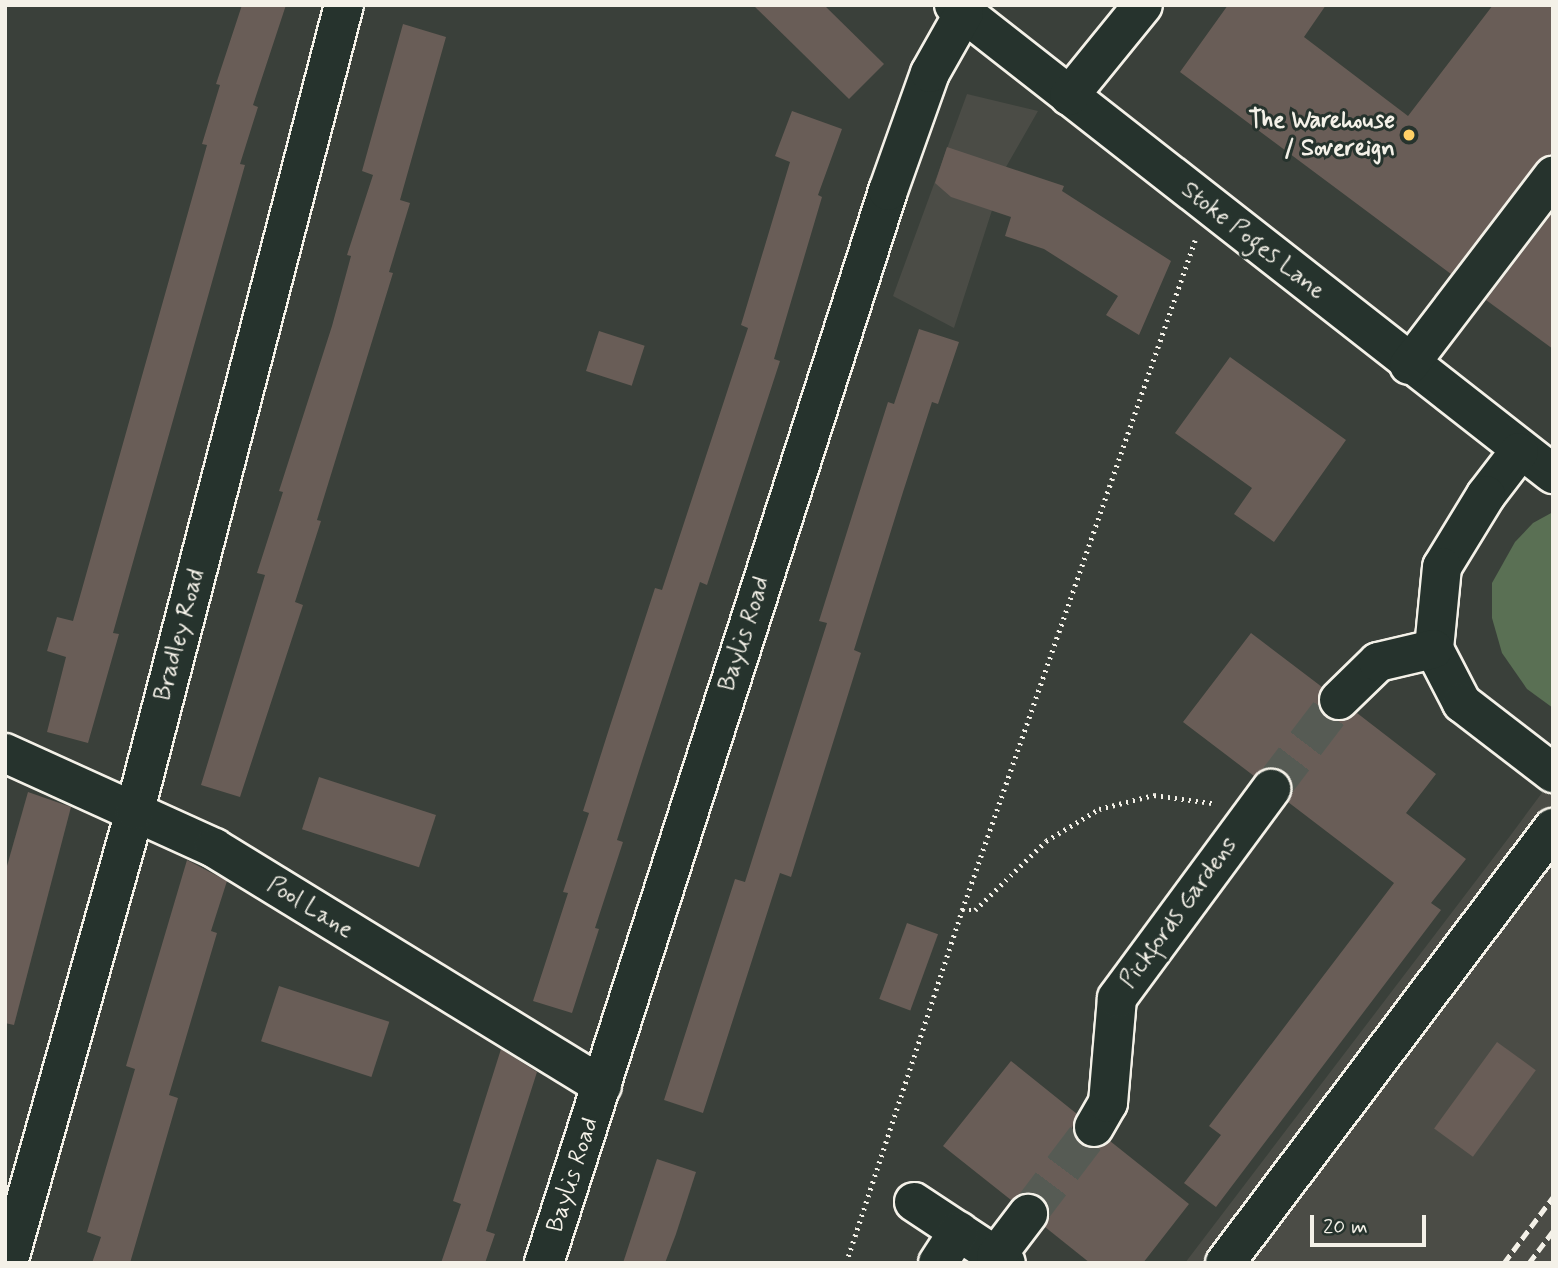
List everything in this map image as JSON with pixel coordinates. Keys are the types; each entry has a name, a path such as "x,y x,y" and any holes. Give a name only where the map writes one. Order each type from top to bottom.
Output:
{"street":[{"name":"Bradley Road","path":"8,1263 135,810 344,5"},
{"path":"1069,96 1143,5"},
{"name":"Stoke Poges Lane","path":"959,9 1519,452 1553,474"},
{"name":"Baylis Road","path":"544,1263 888,191 930,73 959,9"},
{"path":"1409,365 1553,176"},
{"path":"1519,452 1486,495 1442,567 1433,649 1462,703 1553,774"},
{"path":"1339,700 1378,662 1433,649"},
{"name":"Pool Lane","path":"5,753 214,848 602,1086"},
{"name":"Pickfords Gardens","path":"1094,1127 1108,1103 1117,998 1261,802"},
{"path":"1225,1263 1553,828"},
{"path":"914,1202 1001,1259 1028,1214"},
{"path":"938,1263 959,1231"}],"path":[{"path":"846,1263 962,910 1209,206"},
{"path":"962,910 975,910 1046,841 1099,809 1154,795 1233,806 1261,802"}],"shaded area":[{"path":"967,94 1038,111 1006,167 954,328 893,296"},
{"path":"1553,778 1553,1263 1185,1263 1510,836"}],"green space":[{"path":"1553,512 1553,708 1527,689 1502,653 1492,618 1492,583 1515,542 1533,523"}],"building":[{"path":"242,5 286,5 253,105 258,107 240,164 245,165 113,633 119,634 88,743 47,732 66,657 47,651 57,617 73,621 207,145 202,144 220,85 216,84"},
{"path":"753,5 824,5 884,64 849,99"},
{"name":"The Warehouse / Sovereign","path":"1228,5 1326,5 1304,37 1408,116 1493,5 1553,5 1553,155 1536,163 1451,274 1180,72"},
{"path":"403,24 446,37 400,200 410,203 389,272 393,273 317,520 321,521 295,602 303,605 240,797 201,785 265,575 257,573 283,492 279,491 332,326 351,256 347,255 373,175 362,171"},
{"path":"792,111 842,129 818,195 822,197 774,359 780,361 707,585 700,582 642,761 617,840 623,842 595,928 599,929 572,1013 533,1001 568,893 563,892 589,813 583,811 609,729 655,588 662,590 748,328 741,325 790,162 775,156"},
{"path":"947,147 1064,186 1062,191 1171,261 1139,335 1106,315 1118,296 1044,249 1005,236 1011,217 951,197 935,183"},
{"path":"1553,212 1553,349 1486,300"},
{"path":"919,329 959,342 938,404 932,402 903,492 854,650 861,653 791,877 780,873 703,1113 664,1100 735,879 745,882 827,623 819,621 868,465 888,402 894,404"},
{"path":"599,331 645,346 632,386 586,371"},
{"path":"1230,357 1346,440 1274,542 1234,514 1252,488 1175,433"},
{"path":"1251,633 1322,687 1318,705 1324,716 1344,721 1357,713 1436,774 1406,813 1466,859 1431,903 1441,910 1216,1207 1184,1183 1221,1135 1209,1126 1394,883 1288,802 1293,791 1284,772 1273,767 1254,776 1183,722"},
{"path":"319,777 436,815 419,867 302,829"},
{"path":"28,792 71,807 14,1025 5,1023 5,873"},
{"path":"187,860 227,881 211,931 217,933 169,1095 178,1098 130,1263 92,1263 101,1237 87,1232 135,1069 126,1066"},
{"path":"907,923 938,934 910,1010 879,999"},
{"path":"279,986 389,1022 371,1077 261,1041"},
{"path":"1497,1042 1536,1070 1473,1157 1434,1129"},
{"path":"501,1049 537,1072 486,1231 495,1234 485,1263 441,1263 461,1204 453,1201"},
{"path":"1011,1061 1077,1114 1072,1128 1082,1145 1095,1149 1110,1141 1189,1204 1143,1263 1090,1263 1045,1227 1050,1216 1042,1197 1030,1192 1011,1200 943,1146"},
{"path":"657,1159 696,1172 676,1234 665,1263 623,1263"}],"tunnel":[{"path":"1271,789 1339,700"},
{"path":"1028,1214 1094,1127"}],"railway":[{"path":"1504,1263 1553,1197"},
{"path":"1529,1263 1553,1231"}],"place":[{"name":"The Warehouse / Sovereign","path":"1409,135"}]}
